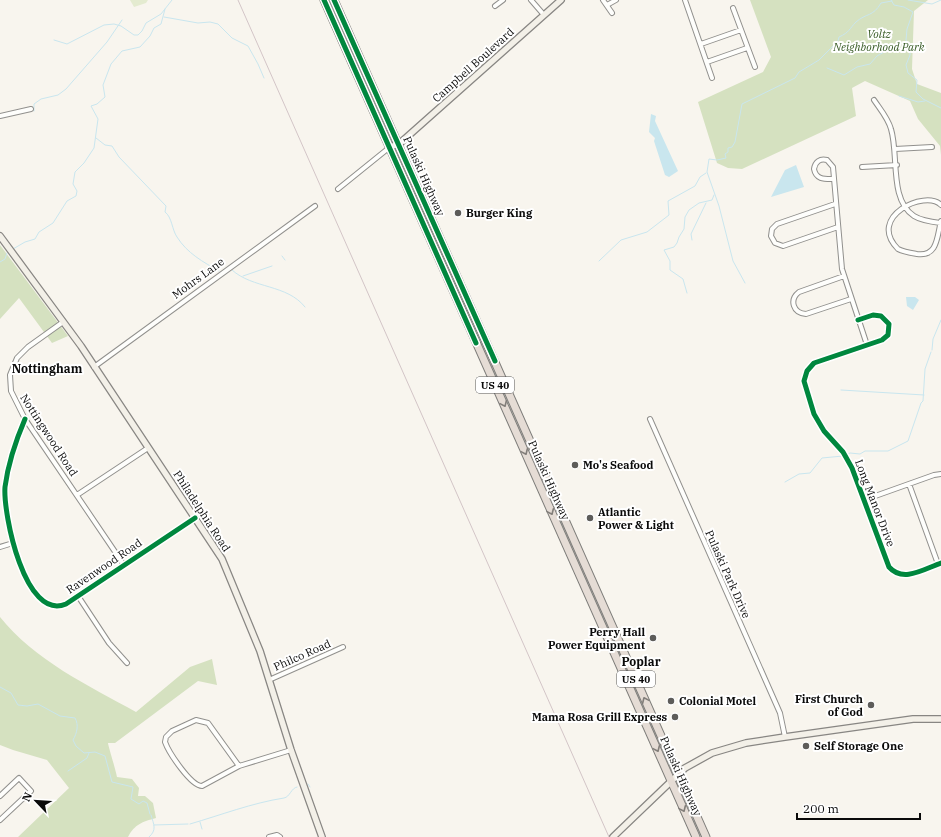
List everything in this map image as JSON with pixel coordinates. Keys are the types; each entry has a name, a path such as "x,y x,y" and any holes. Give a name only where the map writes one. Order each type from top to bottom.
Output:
{"highway":[{"name":"Pulaski Highway","path":"324,0 696,837"},
{"name":"Pulaski Highway","path":"334,0 706,837"}],"main road":[{"name":"Campbell Boulevard","path":"399,144 561,0"},
{"path":"390,147 399,144"},
{"name":"Philadelphia Road","path":"0,236 63,322 213,544 231,578 269,680 291,750 322,837"},
{"path":"613,837 684,768 721,750 785,737 913,719 941,719"}],"street":[{"path":"495,6 503,0"},
{"path":"532,0 544,15"},
{"path":"603,0 612,13"},
{"path":"607,5 616,0"},
{"path":"685,0 712,78"},
{"path":"733,8 755,67"},
{"path":"701,44 741,30"},
{"path":"707,62 748,48"},
{"path":"874,100 890,124 897,165 897,190 905,207 918,218 941,222 935,246 930,253 923,254 902,251 894,243 889,227 892,217 905,207 915,202 936,201 941,205"},
{"path":"0,116 30,109"},
{"path":"338,189 390,147"},
{"path":"895,149 932,147"},
{"path":"834,179 822,179 817,176 814,169 817,162 824,159 830,162 833,167 834,179 835,204 844,276 867,345"},
{"path":"862,166 897,165"},
{"path":"835,204 777,224 772,229 770,236 775,243 783,246 838,227"},
{"name":"Mohrs Lane","path":"94,367 315,206"},
{"path":"844,276 799,292 794,298 793,306 798,312 806,314 851,299"},
{"name":"Long Manor Drive","path":"858,320 878,315 884,318 889,324 889,332 885,338 814,363 807,371 804,381 816,419 848,460 886,563 892,570 899,574 908,575 940,564"},
{"name":"Nottingwood Road","path":"63,322 21,353 11,370 9,381 11,391 25,419 124,565"},
{"name":"Ravenwood Road","path":"25,419 14,451 5,488 7,513 12,543 27,578 45,603 54,606 62,606 195,518"},
{"name":"Pulaski Park Drive","path":"650,419 780,712 785,737"},
{"path":"77,495 148,448"},
{"path":"864,500 934,475 941,474"},
{"path":"909,484 940,564"},
{"path":"0,547 12,543"},
{"path":"78,596 106,638 127,663"},
{"name":"Philco Road","path":"269,680 343,647"},
{"path":"239,766 211,727 203,720 193,721 183,727 172,730 164,742 189,778 198,786 205,785 239,766 291,750"},
{"path":"0,796 19,778 31,791 0,820"},
{"path":"269,837 280,836"}],"green space":[{"path":"130,0 148,0 146,3 134,7"},
{"name":"Voltz Neighborhood Park","path":"750,0 928,0 914,11 912,69 917,84 941,93 941,155 940,146 918,119 910,101 865,81 852,88 856,116 742,169 728,168 717,163 698,102 763,72 771,57"},
{"path":"0,245 68,336 52,343 19,298 0,319"},
{"path":"0,617 29,646 63,671 136,712 190,667 212,659 217,685 198,681 115,743 108,743 117,777 132,779 139,788 138,796 145,796 153,803 156,818 139,824 133,829 128,837 18,837 69,788 47,760 0,745"}],"water":[{"path":"651,114 656,116 655,121 678,171 669,177 665,175 654,141 655,138 649,132"},
{"path":"796,165 804,187 771,197 785,170"},
{"path":"906,297 915,297 919,300 913,310 907,306"}],"waterway":[{"path":"54,40 67,44 104,25 114,24 121,26 134,35 138,35 146,23 161,14 172,0"},
{"path":"891,0 894,5 904,7 913,12 907,29 906,40 910,46 910,55 906,65 908,73 917,80 916,92 923,99 941,108"},
{"path":"908,0 932,4 941,0"},
{"path":"745,283 733,261 719,206 707,172 709,159 717,160 726,158 725,154 728,152 728,148 732,147 735,142 742,104 795,78 799,72 819,60 838,41 839,37 847,32 856,22 875,11 881,3 892,1"},
{"path":"13,249 25,242 35,239 39,232 53,223 67,201 76,196 77,191 73,184 75,172 84,163 94,148 98,119 91,106 97,104 105,97 103,85 111,64 122,51 140,47 150,36 154,28 161,24 165,9"},
{"path":"164,17 198,23 210,22 218,24 232,38 248,46 264,78"},
{"path":"34,111 34,104 41,99 58,95 66,89 107,42 122,20"},
{"path":"827,68 844,75 857,67 870,64 877,56 886,51 909,49"},
{"path":"899,96 918,102 925,101"},
{"path":"96,138 105,145 112,146 119,157 166,206 165,212 169,217 175,234 181,243 201,261 219,271"},
{"path":"599,261 621,240 647,232 669,215 668,201 695,186 700,177 706,173"},
{"path":"687,293 683,279 670,270 670,261 664,250 674,247 677,243 684,229 685,217 689,210 699,203 712,200 714,195"},
{"path":"692,240 691,234 706,203"},
{"path":"0,262 5,259 7,253"},
{"path":"282,256 285,260"},
{"path":"243,276 272,266"},
{"path":"232,270 250,281 289,294 305,307"},
{"path":"932,350 933,339 941,320"},
{"path":"846,455 850,453 860,454 865,451 888,451 908,441 923,401 925,369 931,352"},
{"path":"841,390 924,395"},
{"path":"785,482 799,474 810,473 822,458 843,456"},
{"path":"0,687 11,693 18,705 27,706 38,704 60,716 75,718 77,729 73,740 76,746 84,753 95,752 105,756 112,782 133,787 131,799 139,804 143,801 147,803 150,814"},
{"path":"68,771 87,758 89,753"},
{"path":"190,824 248,806 284,798 297,787"},
{"path":"149,837 154,830 151,815"},
{"path":"200,822 202,829"},
{"path":"154,825 188,824"}],"railway":[{"path":"238,0 609,837"}],"cycle path":[{"path":"324,0 476,343"},
{"path":"334,0 495,361"},
{"path":"858,320 873,315 881,316 889,324 888,335 882,340 814,363 807,371 804,381 814,414 824,431 843,452 852,468 889,567 895,572 907,574 921,571 941,563"},
{"path":"25,419 18,435 6,478 5,501 13,541 19,562 28,582 39,597 52,605 66,604 195,518"}],"place":[{"name":"Burger King","path":"458,213"},
{"name":"Mo's Seafood","path":"575,465"},
{"name":"Atlantic Power & Light","path":"590,518"},
{"name":"Perry Hall Power Equipment","path":"653,638"},
{"name":"Colonial Motel","path":"671,701"},
{"name":"First Church of God","path":"871,705"},
{"name":"Mama Rosa Grill Express","path":"675,717"},
{"name":"Self Storage One","path":"806,746"}],"district":[{"name":"Nottingham","path":"47,368"},
{"name":"Poplar","path":"641,661"}]}
